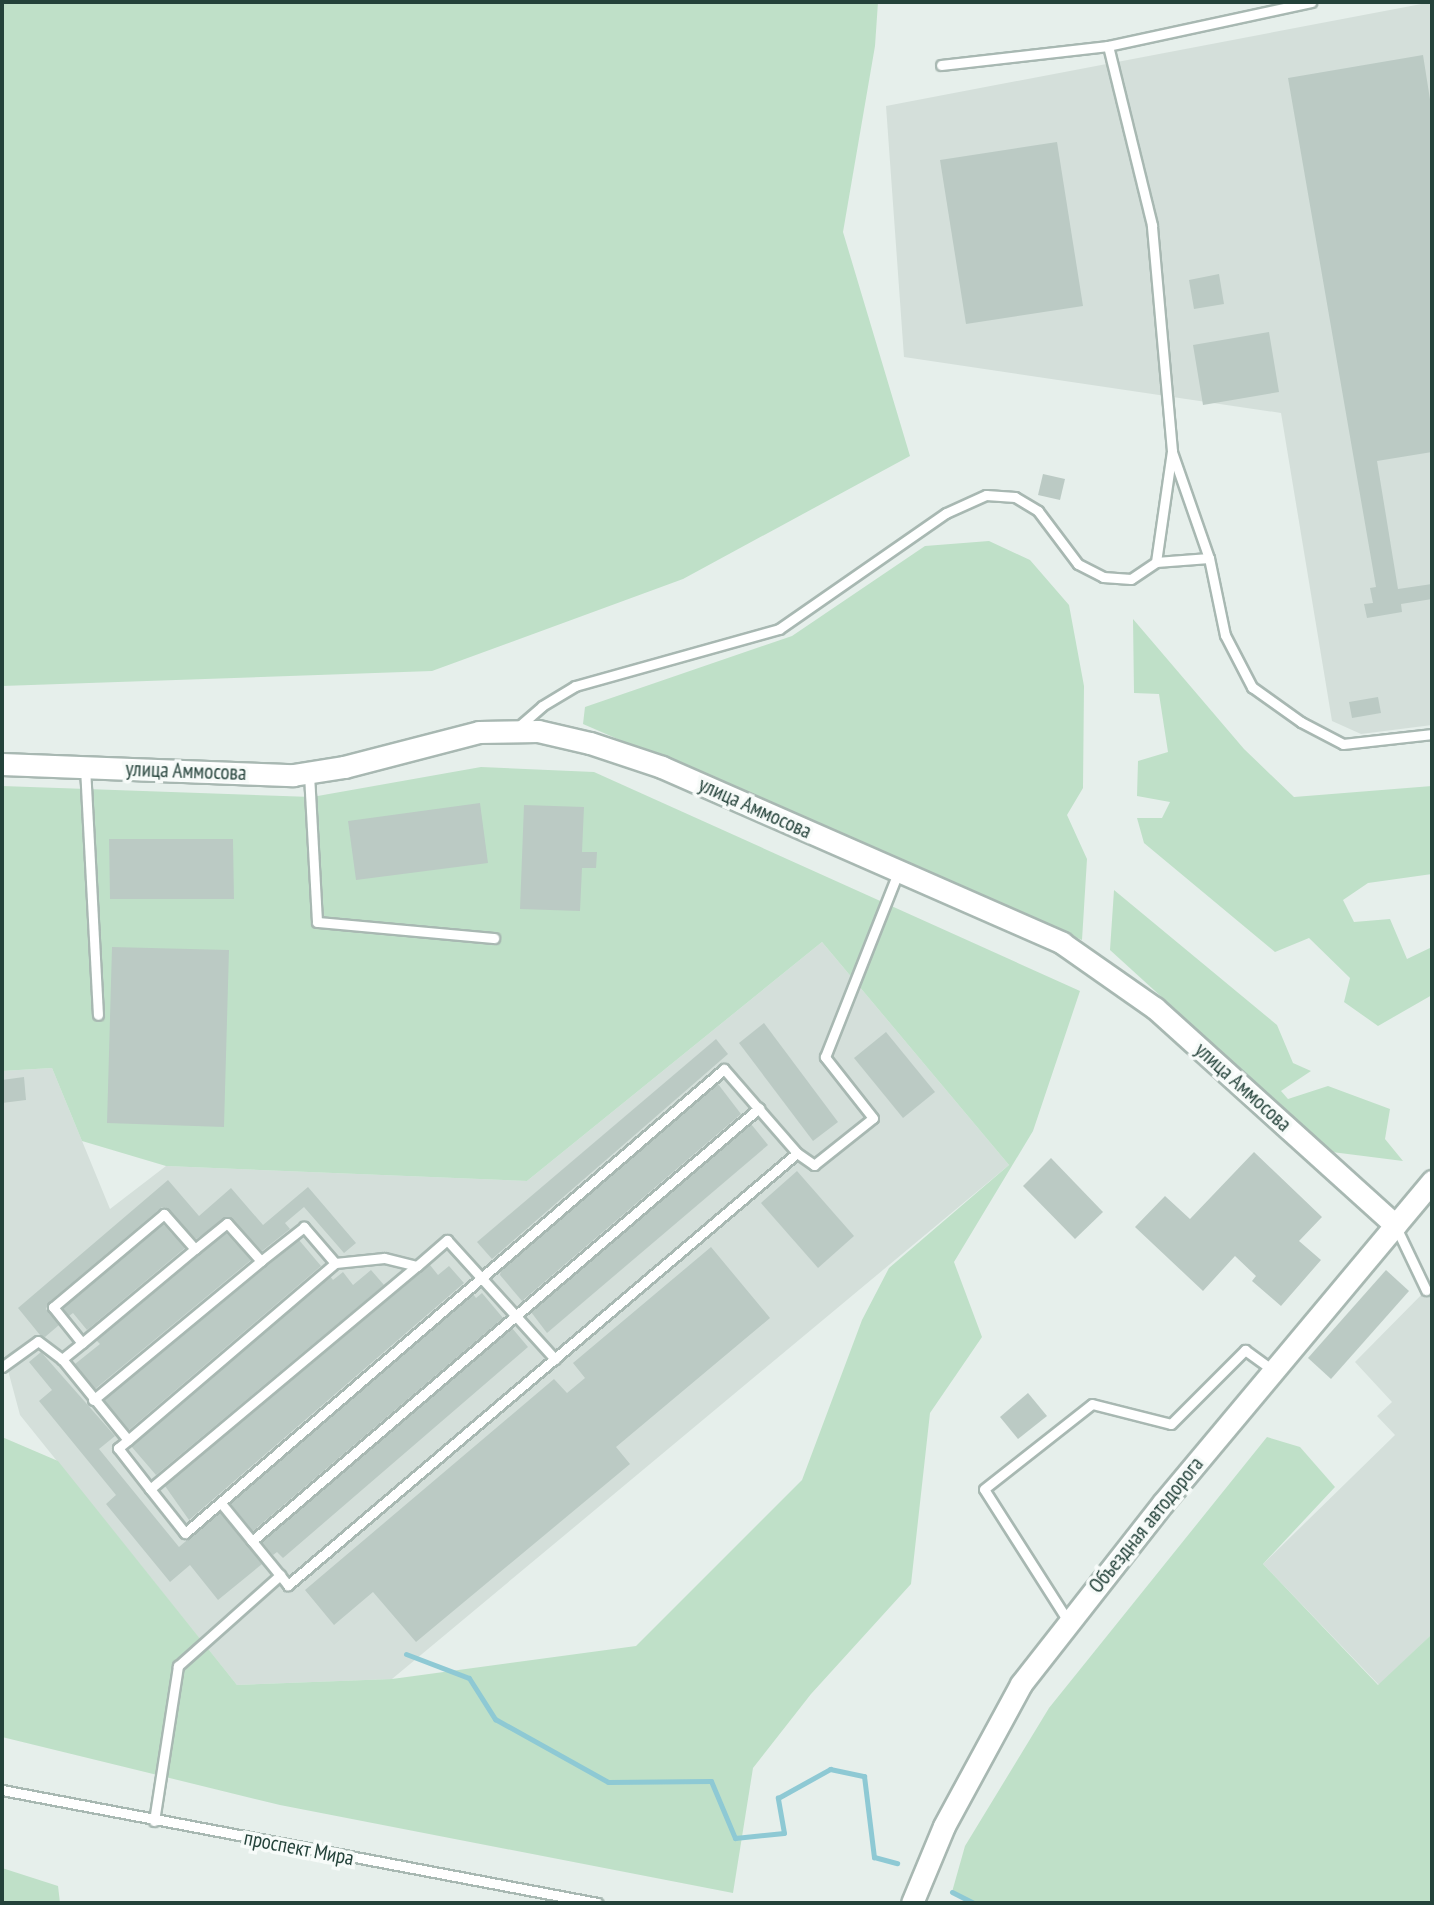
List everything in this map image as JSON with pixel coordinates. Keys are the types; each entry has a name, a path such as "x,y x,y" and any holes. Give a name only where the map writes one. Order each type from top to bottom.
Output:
{"street":[{"name":"улица Аммосова","path":"2,764 309,772 479,732 516,730 560,734 662,767 1062,943 1114,977 1395,1225"},
{"name":"Объездная автодорога","path":"912,1903 944,1826 1021,1684 1068,1621 1432,1182"}],"lane":[{"path":"941,65 1108,46 1311,2"},
{"path":"1108,46 1152,225 1172,450 1156,562"},
{"path":"1172,450 1209,558 1225,635 1252,687 1301,722 1343,744 1432,734"},
{"path":"516,730 542,706 575,686 779,629 946,513 986,495 1015,497 1038,511 1078,564 1103,576 1130,579 1156,562 1209,558"},
{"path":"85,767 98,1015"},
{"path":"309,772 317,922 494,938"},
{"path":"417,1266 384,1258 335,1263 118,1448 185,1533 484,1279 724,1069 797,1153 814,1165 873,1118 825,1057 899,871"},
{"path":"252,1541 759,1108"},
{"path":"221,1503 288,1585 797,1153"},
{"path":"82,1343 53,1307 164,1214 195,1249"},
{"path":"62,1359 227,1223 261,1261"},
{"path":"1395,1225 1426,1290"},
{"path":"93,1400 304,1227 335,1263"},
{"path":"150,1489 447,1240 555,1359"},
{"path":"2,1367 38,1341 62,1359 128,1440"},
{"path":"1068,1621 984,1489 1092,1404 1171,1424 1245,1350 1274,1371"},
{"path":"154,1821 178,1666 280,1575"},
{"name":"проспект Мира","path":"2,1790 597,1903"}],"shaded area":[{"path":"1432,2 1432,725 1361,734 1332,721 1281,413 904,357 886,106"},
{"path":"822,942 1009,1165 392,1679 237,1685 20,1415 2,1348 2,1071 52,1068 110,1209 166,1166 527,1181"},
{"path":"1432,1284 1432,1634 1379,1685 1263,1564 1395,1435 1377,1416 1392,1402 1355,1362"}],"green space":[{"path":"2,2 878,2 875,46 843,232 910,456 683,579 432,671 2,686"},
{"path":"989,541 1030,560 1069,605 1084,686 1083,788 1067,815 1087,859 1082,940 583,724 585,707 792,636 925,546"},
{"path":"1133,619 1244,749 1294,797 1432,786 1432,874 1368,883 1343,900 1354,922 1390,919 1407,959 1432,947 1432,995 1378,1026 1344,1002 1350,978 1309,938 1275,952 1144,843 1137,818 1162,818 1170,802 1137,796 1138,761 1168,752 1159,694 1134,693"},
{"path":"481,767 594,772 1080,991 1033,1131 954,1262 982,1337 930,1413 911,1584 811,1694 753,1768 733,1893 280,1805 2,1737 2,1437 58,1461 237,1685 392,1679 636,1646 802,1480 862,1320 889,1268 1009,1165 822,942 527,1181 166,1166 82,1141 52,1068 2,1071 2,786 312,797"},
{"path":"1114,890 1277,1025 1293,1063 1311,1071 1281,1091 1288,1099 1328,1086 1390,1109 1385,1139 1403,1161 1332,1152 1110,950"},
{"path":"1267,1437 1300,1447 1335,1487 1263,1564 1378,1685 1432,1634 1432,1903 974,1903 952,1892 965,1846 1049,1708"},
{"path":"2,1868 58,1886 60,1903 2,1903"}],"building":[{"path":"1423,55 1432,112 1432,452 1377,461 1398,589 1432,584 1432,599 1401,604 1402,612 1367,618 1364,604 1373,603 1370,588 1376,587 1288,78"},
{"path":"1057,142 1083,306 966,324 940,160"},
{"path":"1219,274 1224,304 1194,309 1189,280"},
{"path":"1269,332 1279,392 1203,405 1193,345"},
{"path":"1043,474 1065,479 1060,500 1038,495"},
{"path":"1378,697 1381,713 1352,718 1349,702"},
{"path":"480,803 488,863 356,880 348,821"},
{"path":"524,805 584,807 582,852 597,852 596,868 582,868 580,911 520,909"},
{"path":"109,839 233,839 234,899 110,899"},
{"path":"112,947 229,950 224,1127 107,1123"},
{"path":"764,1023 838,1122 813,1141 739,1043"},
{"path":"886,1032 935,1092 903,1118 854,1058"},
{"path":"716,1039 728,1054 492,1259 477,1242"},
{"path":"24,1077 26,1100 2,1103 2,1080"},
{"path":"718,1084 741,1114 522,1301 500,1275 501,1270"},
{"path":"751,1124 768,1145 547,1333 531,1312"},
{"path":"1254,1152 1322,1217 1299,1241 1321,1260 1281,1306 1252,1281 1256,1276 1235,1256 1203,1291 1135,1227 1165,1196 1190,1219"},
{"path":"1051,1158 1103,1212 1075,1239 1023,1186"},
{"path":"797,1171 854,1236 818,1268 761,1203"},
{"path":"168,1180 199,1216 231,1188 263,1225 308,1187 356,1243 344,1253 304,1207 285,1223 290,1229 262,1251 230,1217 196,1239 162,1207 49,1302 46,1309 59,1325 45,1337 40,1335 18,1308"},
{"path":"163,1224 185,1248 87,1330 73,1313 69,1316 63,1308"},
{"path":"226,1233 251,1260 95,1389 75,1364 100,1344 96,1340"},
{"path":"299,1240 321,1266 129,1430 104,1400"},
{"path":"711,1247 770,1318 616,1447 630,1464 416,1642 373,1592 334,1625 305,1590 554,1379 567,1393 585,1378 573,1363"},
{"path":"430,1265 438,1275 449,1266 464,1283 189,1520 165,1486"},
{"path":"371,1270 384,1285 156,1475 131,1446 330,1276 333,1280 343,1272 353,1285"},
{"path":"1386,1270 1409,1291 1331,1379 1308,1358"},
{"path":"482,1293 503,1318 253,1531 230,1503 473,1294 476,1298"},
{"path":"512,1328 528,1347 283,1558 277,1552 273,1555 262,1542"},
{"path":"41,1352 115,1436 99,1449 179,1547 220,1512 262,1564 218,1600 190,1565 170,1582 106,1504 116,1495 39,1401 52,1390 29,1362"},
{"path":"1028,1393 1047,1416 1018,1439 1000,1417"}],"waterway":[{"path":"406,1654 469,1678 495,1719 608,1782 711,1781 735,1838 784,1833 778,1798 830,1769 864,1776 874,1857 897,1863"},
{"path":"952,1892 974,1903"},
{"path":"1004,1903 1021,1903"}]}
